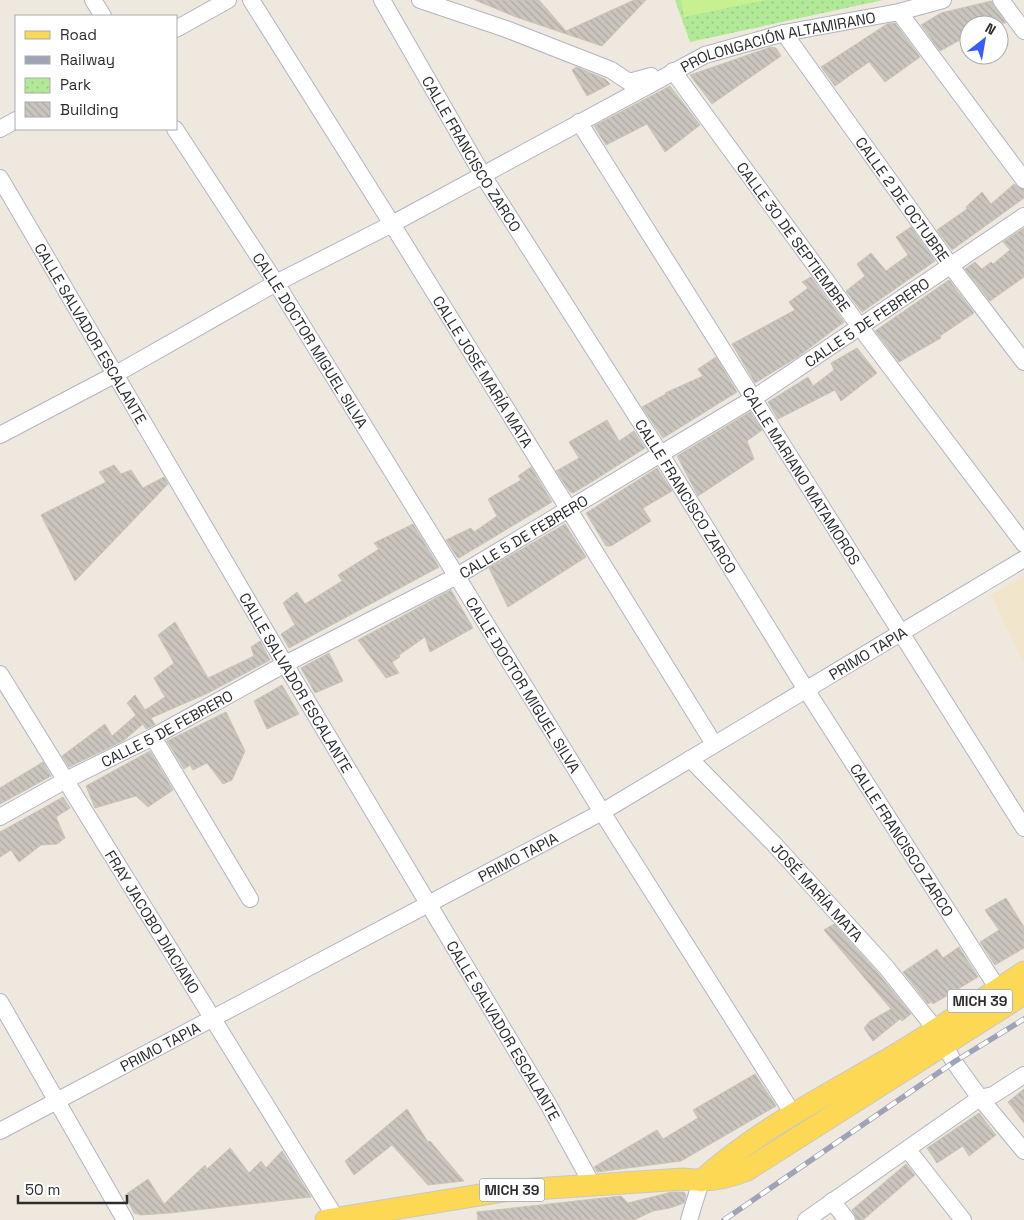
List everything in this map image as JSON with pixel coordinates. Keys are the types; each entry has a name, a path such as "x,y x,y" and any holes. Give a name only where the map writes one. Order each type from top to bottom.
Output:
{"main road":[{"name":"MICH 39","path":"333,1220 504,1191 683,1179 701,1181 729,1178 747,1170 942,1038 998,989 1024,972"},
{"name":"MICH 39","path":"701,1181 726,1158 793,1114 1024,994"}],"street":[{"path":"93,0 102,15"},
{"path":"178,28 228,0"},
{"name":"CALLE JOSÉ MARÍA MATA","path":"251,0 714,744"},
{"name":"CALLE FRANCISCO ZARCO","path":"382,0 482,174 660,453 805,688 998,989"},
{"path":"420,0 506,29 603,67 629,82 673,71"},
{"name":"PROLONGACIÓN ALTAMIRANO","path":"673,71 705,55 784,33 899,12 943,0"},
{"path":"1001,0 1024,31"},
{"path":"899,12 1024,180"},
{"name":"CALLE 2 DE OCTUBRE","path":"784,33 950,265 1024,362"},
{"path":"0,435 116,374 276,283 392,224 673,71"},
{"name":"CALLE 30 DE SEPTIEMBRE","path":"673,71 860,326 1024,544"},
{"path":"620,99 629,82"},
{"path":"0,129 15,121"},
{"name":"CALLE MARIANO MATAMOROS","path":"579,122 1024,828"},
{"name":"CALLE DOCTOR MIGUEL SILVA","path":"176,130 276,283 602,812 793,1114"},
{"name":"CALLE SALVADOR ESCALANTE","path":"0,178 285,664 548,1104 593,1186"},
{"name":"CALLE 5 DE FEBRERO","path":"0,817 285,664 457,576 754,398 1024,216"},
{"name":"PRIMO TAPIA","path":"0,1131 602,812 805,688 1024,559"},
{"name":"FRAY JACOBO DIACIANO","path":"0,674 212,1018 333,1220"},
{"path":"152,737 250,898"},
{"name":"JOSÉ MARÍA MATA","path":"690,758 774,844 886,967 942,1038 954,1062 980,1098 1024,1151"},
{"path":"0,1002 125,1220"},
{"path":"806,1220 980,1098 993,1095 1024,1075"},
{"path":"908,1150 963,1220"},
{"path":"689,1220 701,1181"},
{"path":"832,1201 847,1220"}],"shaded area":[{"path":"1024,575 1024,664 991,595"}],"green space":[{"path":"675,0 883,0 690,42"},
{"path":"681,0 767,0 684,17"}],"building":[{"path":"475,0 539,0 566,31 634,0 646,0 602,46 516,17"},
{"path":"991,1 1001,15 959,15 959,41 940,51 921,25 941,13"},
{"path":"895,23 920,57 885,82 869,62 835,86 821,67 887,24"},
{"path":"771,47 776,48 781,56 712,104 690,75"},
{"path":"576,67 605,79 610,84 587,96 572,70"},
{"path":"670,86 700,125 665,152 647,124 606,145 594,126"},
{"path":"1014,184 1024,190 1024,198 952,250 937,230 967,209 966,207 982,192 991,204"},
{"path":"911,227 935,261 862,312 846,291 865,276 857,264 871,253 886,271 908,255 896,237"},
{"path":"1024,228 1024,277 990,301 965,269 975,262 982,269 991,262 993,264 1010,250 1003,242"},
{"path":"811,277 844,322 799,356 755,383 732,344 795,310 789,302 808,288 802,282"},
{"path":"949,280 974,313 940,336 941,338 899,362 875,331"},
{"path":"857,348 877,373 841,401 835,390 778,419 768,402 808,377 813,386 834,370 831,363"},
{"path":"716,357 737,392 663,438 642,407 665,393 703,376 698,369"},
{"path":"750,412 762,430 747,441 754,459 698,496 677,456"},
{"path":"607,420 619,441 634,431 645,448 573,493 570,492 556,471 579,458 569,442"},
{"path":"114,465 121,474 131,470 143,488 164,477 168,484 75,581 41,515 106,482 99,472"},
{"path":"531,467 552,502 459,558 457,557 446,540 471,528 474,532 497,516 488,499 521,480 518,476"},
{"path":"657,468 672,491 643,508 651,521 611,546 606,546 586,513"},
{"path":"413,524 439,567 289,648 281,634 295,625 283,603 297,592 305,604 342,581 338,575 379,549 374,543"},
{"path":"565,524 586,557 508,607 489,568"},
{"path":"451,590 473,628 430,652 425,637 392,662 399,673 386,678 358,640"},
{"path":"175,622 208,678 254,656 251,647 260,641 270,660 208,693 151,718 155,725 146,729 143,724 123,741 69,767 62,756 105,724 112,736 136,715 127,703 135,695 145,710 165,697 154,678 174,663 158,635"},
{"path":"329,653 343,681 315,693 301,668"},
{"path":"282,685 299,714 267,729 254,701"},
{"path":"226,712 245,751 232,780 223,784 207,763 193,770 190,765 184,769 167,741"},
{"path":"150,751 173,790 148,807 136,796 95,808 86,786"},
{"path":"43,762 51,776 0,804 0,788"},
{"path":"63,797 70,808 56,817 65,838 57,844 41,845 19,862 11,850 0,857 0,832"},
{"path":"1006,898 1024,927 1024,948 995,965 980,942 999,930 985,910"},
{"path":"834,924 878,973 911,1014 902,1021 900,1019 873,1041 864,1028 870,1021 891,1009 824,930"},
{"path":"959,947 978,977 933,1004 931,1002 928,1004 903,972 937,949 943,958"},
{"path":"755,1074 776,1106 681,1161 597,1172 594,1167 657,1130 663,1139 698,1118 693,1110"},
{"path":"1024,1089 1024,1123 1008,1102"},
{"path":"407,1109 428,1142 430,1141 464,1181 428,1185 392,1145 354,1175 345,1161"},
{"path":"979,1113 996,1135 969,1156 963,1146 937,1163 927,1148"},
{"path":"230,1148 249,1173 261,1161 266,1168 282,1151 311,1197 170,1213 141,1215 134,1213 125,1195 148,1179 164,1204 205,1165 207,1169"},
{"path":"906,1164 915,1175 863,1220 857,1220 852,1210"},
{"path":"672,1192 684,1192 686,1196 684,1203 653,1211 634,1220 478,1220 477,1212 621,1196 628,1203"}],"railway":[{"path":"724,1220 954,1062 1024,1019"}]}
